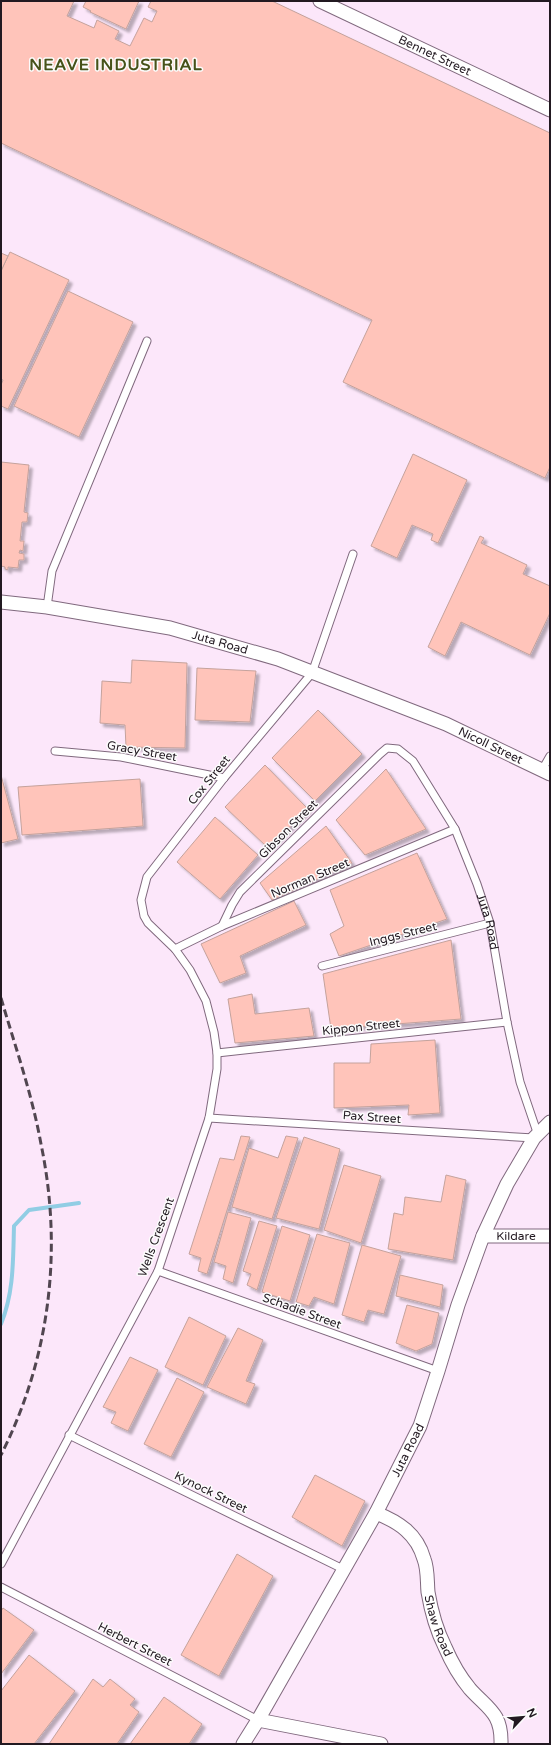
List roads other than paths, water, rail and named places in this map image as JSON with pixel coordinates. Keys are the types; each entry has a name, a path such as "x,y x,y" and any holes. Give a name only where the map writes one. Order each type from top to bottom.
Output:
{"street":[{"name":"Bennet Street","path":"320,1 550,110"},
{"name":"Juta Road","path":"1,602 47,607 170,628 278,659 430,717"},
{"name":"Nicoll Street","path":"430,717 546,772"},
{"path":"536,1136 550,1122"},
{"name":"Juta Road","path":"243,1744 376,1513 420,1426 458,1305 483,1236 507,1184 536,1136"},
{"name":"Kildare","path":"483,1236 550,1236"},
{"name":"Shaw Road","path":"376,1513 393,1519 408,1530 414,1537 425,1559 432,1608 444,1646 469,1688 496,1717 501,1732 501,1744"},
{"path":"258,1720 381,1744"}],"lane":[{"path":"47,607 52,571 147,341"},
{"path":"312,673 352,554"},
{"name":"Cox Street","path":"142,909 142,892 147,877 224,778 312,673"},
{"name":"Juta Road","path":"380,754 387,748 398,749 413,760 455,829 478,884 490,923 507,1022 520,1082 536,1136"},
{"name":"Gracy Street","path":"55,751 121,757 224,778"},
{"name":"Gibson Street","path":"222,926 240,892 380,754"},
{"path":"546,772 550,756"},
{"name":"Norman Street","path":"175,949 222,926 455,829"},
{"name":"Wells Crescent","path":"1,1564 158,1271 209,1118 217,1069 217,1053 214,1032 206,1001 190,970 175,949 148,923 142,909"},
{"name":"Inggs Street","path":"322,966 490,923"},
{"name":"Kippon Street","path":"217,1053 507,1022"},
{"name":"Pax Street","path":"209,1118 536,1136"},
{"name":"Schadie Street","path":"158,1271 438,1371"},
{"name":"Kynock Street","path":"69,1435 343,1569"},
{"name":"Herbert Street","path":"1,1587 258,1720"}],"waterway":[{"path":"1,1324 11,1288 14,1226 29,1210 79,1203"}],"railway":[{"path":"1,998 28,1088 37,1125 48,1184 51,1224 51,1263 48,1303 41,1342 31,1380 18,1418 1,1455"}],"district":[{"name":"NEAVE INDUSTRIAL","path":"116,65"}]}
